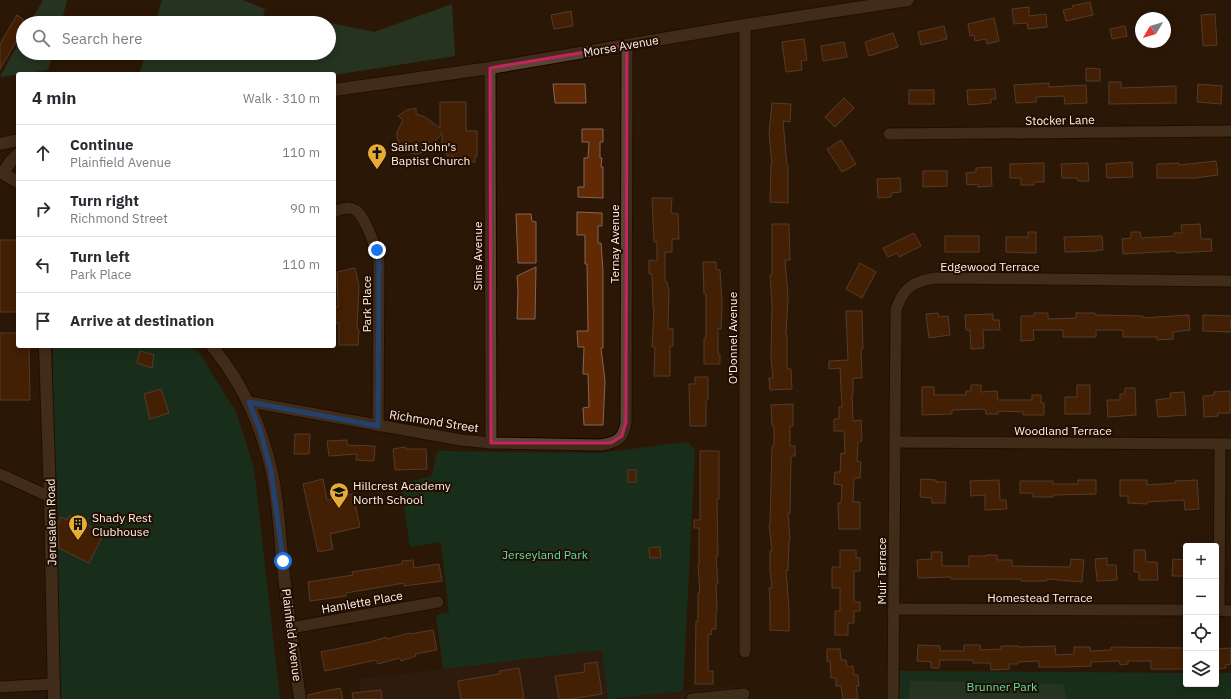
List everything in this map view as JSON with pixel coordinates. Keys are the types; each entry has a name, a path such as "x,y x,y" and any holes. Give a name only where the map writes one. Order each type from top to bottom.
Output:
{"street":[{"name":"Morse Avenue","path":"336,90 490,68 861,4 908,0"},
{"name":"O'Donnel Avenue","path":"745,25 745,652"},
{"name":"Ternay Avenue","path":"617,440 622,436 625,430 626,422 627,45"},
{"name":"Sims Avenue","path":"490,68 490,443"},
{"name":"Stocker Lane","path":"889,134 1231,131"},
{"path":"0,144 16,140"},
{"path":"16,156 1,172 16,181"},
{"name":"Park Place","path":"336,211 348,208 357,210 362,217 377,250 379,262 378,426"},
{"name":"Edgewood Terrace","path":"895,442 896,310 904,292 916,282 936,278 1231,281"},
{"name":"Jerusalem Road","path":"46,348 54,699"},
{"name":"Plainfield Avenue","path":"213,348 238,382 249,402 268,454 272,475 300,699"},
{"name":"Richmond Street","path":"249,402 378,426 461,440 490,443 601,445 617,440"},
{"name":"Woodland Terrace","path":"895,442 1231,444"},
{"name":"Muir Terrace","path":"893,699 895,442"},
{"path":"1218,579 1220,444"},
{"path":"0,474 50,497"},
{"name":"Hamlette Place","path":"290,628 438,602"},
{"name":"Homestead Terrace","path":"893,609 1183,610"},
{"path":"1219,610 1231,611"},
{"path":"0,687 54,684"},
{"path":"692,699 744,694"}],"highlighted area":[{"path":"627,45 626,422 622,436 611,443 491,443 490,68"}],"shaded area":[{"path":"602,650 608,699 361,699 359,679"},
{"path":"734,686 734,699 613,699 683,691"}],"green space":[{"path":"43,0 67,0 63,16 34,16"},
{"path":"162,0 243,0 265,9 263,16 157,16"},
{"path":"452,4 455,56 336,75 336,72 140,72 144,60 336,60 336,24 374,32"},
{"path":"16,48 16,60 51,60 48,70 16,72 16,75 0,77"},
{"path":"53,348 192,348 200,354 236,412 254,468 280,699 61,699 53,490"},
{"name":"Jerseyland Park","path":"688,442 695,451 683,691 608,699 602,650 443,669 436,615 449,613 441,542 410,547 401,484 432,476 437,451 599,453"},
{"name":"Brunner Park","path":"898,671 1183,673 1183,687 1219,687 1219,673 1231,673 1231,699 897,699"},
{"path":"910,681 1063,684 1067,699 909,699"}],"building":[{"path":"1090,2 1093,15 1066,21 1063,10 1073,8 1072,6"},
{"path":"1029,7 1029,16 1046,14 1047,27 1028,29 1027,23 1014,24 1012,9"},
{"path":"571,11 573,26 554,29 551,15"},
{"path":"1215,14 1217,45 1203,46 1201,15"},
{"path":"16,17 16,42 0,69 0,44"},
{"path":"994,18 999,41 987,44 986,39 975,41 974,35 970,36 968,24"},
{"path":"944,26 947,39 921,45 918,32"},
{"path":"1125,26 1127,36 1112,39 1110,29"},
{"path":"893,33 898,47 869,56 865,42"},
{"path":"804,39 807,60 801,61 802,70 786,72 782,42"},
{"path":"844,42 847,57 823,61 821,46"},
{"path":"1086,68 1100,69 1100,81 1086,81"},
{"path":"1109,82 1121,82 1121,88 1176,86 1176,103 1109,104"},
{"path":"1049,83 1049,87 1086,85 1087,103 1065,104 1064,96 1036,97 1036,102 1016,103 1014,85"},
{"path":"553,84 585,84 586,103 555,103"},
{"path":"1198,84 1222,86 1221,104 1197,102"},
{"path":"995,89 996,99 991,99 991,103 968,105 967,90"},
{"path":"909,90 934,90 934,104 909,104"},
{"path":"844,98 854,108 835,127 825,117"},
{"path":"440,102 466,102 466,131 477,131 477,156 475,156 475,162 453,162 453,156 447,156 446,151 442,151 442,133 429,149 417,154 404,150 400,145 397,138 397,132 403,120 398,116 407,110 416,108 416,114 425,117 440,128"},
{"path":"772,103 791,104 790,122 783,121 788,166 788,203 770,202 772,165 769,134"},
{"path":"582,129 603,129 603,142 600,142 600,158 602,158 601,167 603,167 603,198 578,197 578,187 584,187 584,158 588,158 589,142 582,142"},
{"path":"841,140 856,164 842,172 827,149"},
{"path":"1216,161 1218,175 1194,178 1157,178 1157,164 1179,163 1179,165"},
{"path":"1132,162 1133,177 1107,178 1106,164"},
{"path":"1044,163 1044,182 1034,182 1034,185 1021,185 1021,178 1010,178 1010,164"},
{"path":"1088,163 1089,181 1078,181 1077,178 1062,178 1061,164"},
{"path":"991,167 992,186 978,187 978,184 967,185 966,173 976,172 976,168"},
{"path":"923,171 947,171 947,186 923,187"},
{"path":"900,178 901,192 891,193 891,197 878,198 877,179"},
{"path":"652,198 672,198 671,213 678,214 679,239 672,239 672,252 665,252 665,282 667,282 669,288 668,329 673,329 673,346 670,346 670,376 654,376 655,347 652,347 654,308 652,274 649,274 649,260 657,261 657,242 654,242"},
{"path":"577,212 602,213 602,226 598,226 598,243 601,243 603,271 603,348 601,348 605,381 603,425 584,425 583,408 589,407 588,374 583,374 584,347 578,347 577,331 588,331 587,264 585,264 585,235 577,235"},
{"path":"516,214 531,214 532,221 536,222 536,263 518,263"},
{"path":"772,224 789,224 790,260 785,260 788,297 786,335 787,369 791,369 792,389 770,390 769,378 773,378 771,358 772,304 770,275 772,275"},
{"path":"1200,224 1201,239 1211,239 1212,251 1176,253 1175,251 1123,254 1122,239 1131,238 1131,232 1140,232 1141,238 1174,236 1174,233 1182,233 1181,225"},
{"path":"1028,232 1036,232 1036,253 1006,252 1006,237 1028,237"},
{"path":"914,233 921,246 899,257 897,253 888,257 883,248"},
{"path":"945,236 979,236 979,252 945,252"},
{"path":"1102,236 1103,250 1065,252 1064,237"},
{"path":"0,240 16,240 16,312 0,312"},
{"path":"703,262 716,262 716,269 720,270 722,303 721,329 718,328 718,354 720,354 720,364 704,364 704,338 706,338 706,294 704,294"},
{"path":"860,263 876,272 862,298 846,289"},
{"path":"536,267 535,319 517,319 517,276"},
{"path":"355,268 359,286 357,329 359,330 358,345 339,345 339,323 336,323 336,307 338,307 337,272"},
{"path":"846,311 862,311 862,378 853,378 852,394 853,421 861,420 862,441 858,442 857,461 861,462 860,478 854,478 853,502 860,502 860,529 839,529 838,503 841,503 842,485 834,484 835,472 840,472 841,453 845,454 844,431 834,431 834,419 839,419 839,407 842,407 840,368 829,369 829,361 848,360"},
{"path":"938,313 939,317 948,316 950,335 929,338 926,314"},
{"path":"1034,313 1048,313 1048,319 1076,318 1076,313 1143,316 1143,318 1189,315 1190,330 1173,332 1173,339 1157,340 1157,337 1123,337 1123,330 1096,330 1096,337 1063,337 1063,330 1033,330 1034,340 1021,341 1021,316 1034,316"},
{"path":"993,314 993,320 999,320 1000,330 983,330 984,348 971,349 970,330 966,330 965,315"},
{"path":"1203,315 1231,316 1231,332 1203,331"},
{"path":"0,333 16,333 16,348 29,348 30,400 0,400"},
{"path":"140,351 154,355 152,368 137,363"},
{"path":"695,377 708,377 706,426 690,426 689,384 695,384"},
{"path":"971,385 981,385 981,392 997,391 998,400 1032,400 1032,395 1041,395 1041,403 1044,403 1044,415 1023,415 1023,412 998,411 998,414 986,414 985,409 952,410 952,414 922,415 922,387 934,387 934,395 966,395 966,391 971,391"},
{"path":"1077,385 1090,385 1090,414 1065,414 1065,397 1077,397"},
{"path":"1125,388 1135,388 1136,415 1108,417 1107,400 1120,400 1120,394 1125,394"},
{"path":"161,389 169,413 150,419 144,394"},
{"path":"1230,391 1230,413 1218,413 1218,416 1204,417 1203,396 1214,395 1214,392"},
{"path":"1184,392 1186,415 1158,417 1156,400 1171,398 1170,393"},
{"path":"793,404 793,426 790,426 790,446 795,446 795,456 791,456 790,513 788,513 790,540 788,571 786,570 789,631 770,630 769,588 772,588 770,551 772,551 769,524 772,446 774,446 774,426 772,426 771,405"},
{"path":"295,434 310,434 309,454 294,454"},
{"path":"347,440 347,445 375,446 374,461 356,460 357,454 329,456 327,441"},
{"path":"405,447 406,449 426,449 427,469 395,470 393,449"},
{"path":"700,451 719,451 719,499 717,499 718,556 716,556 718,584 716,584 716,629 712,629 711,635 708,634 708,671 713,671 713,684 695,684 696,621 698,621 698,593 700,593 698,565 699,528 694,528 694,520 700,520"},
{"path":"628,470 636,470 636,482 628,482"},
{"path":"323,479 327,500 353,494 360,527 330,534 333,549 318,552 303,484"},
{"path":"921,479 946,482 945,503 932,503 932,498 920,497"},
{"path":"999,480 1000,500 1006,500 1007,509 985,510 985,495 971,496 970,481"},
{"path":"1078,480 1096,480 1096,494 1033,497 1033,493 1020,493 1020,481 1053,481 1053,484 1078,484"},
{"path":"1120,480 1147,480 1147,485 1197,480 1199,509 1185,510 1184,500 1147,502 1147,504 1128,503 1128,496 1120,496"},
{"name":"Shady Rest Clubhouse","path":"69,516 104,533 89,563 59,548 58,538 60,536 58,535 58,524 61,517 67,520"},
{"path":"660,547 661,558 650,558 649,548"},
{"path":"840,550 856,550 856,558 860,558 860,571 854,571 854,602 860,602 860,611 854,611 854,623 848,623 848,635 835,635 835,611 840,611 840,588 832,588 832,567 840,567"},
{"path":"1134,550 1145,550 1146,562 1157,562 1158,580 1139,580 1139,572 1134,572"},
{"path":"931,552 942,552 942,566 969,566 969,556 986,555 997,555 997,560 1012,560 1012,566 1070,567 1071,559 1084,560 1082,582 1047,579 1047,581 1021,581 1021,579 951,579 951,577 918,578 917,560 932,559"},
{"path":"1107,558 1107,565 1116,565 1117,580 1097,581 1095,559"},
{"path":"1173,559 1183,560 1183,576 1172,576"},
{"path":"413,560 414,568 439,564 442,581 404,586 404,583 346,593 346,596 310,601 308,582 353,575 352,572 402,564 402,561"},
{"path":"433,630 437,650 415,654 416,656 401,661 400,658 378,664 376,660 325,671 321,652 371,642 386,637 387,639 409,633"},
{"path":"918,645 940,646 940,651 964,651 964,645 980,645 981,650 1001,649 1001,646 1055,646 1056,655 1074,654 1074,647 1090,647 1090,651 1111,650 1111,647 1183,648 1183,669 1151,669 1151,661 1128,661 1128,664 1120,665 1119,661 1091,662 1091,666 1064,667 1039,667 1039,661 1018,662 1018,664 1009,664 1009,669 991,670 990,663 973,663 973,660 940,660 939,668 931,668 931,662 917,661"},
{"path":"1231,648 1231,664 1225,665 1226,668 1219,669 1219,649"},
{"path":"827,649 840,649 841,660 846,660 847,667 853,666 854,675 858,675 859,686 856,686 858,699 843,699 841,686 836,686 836,678 831,678 830,661 827,661"},
{"path":"597,662 602,694 571,699 559,699 555,676 585,672 584,664"},
{"path":"519,668 524,699 461,699 458,681 500,674 499,671"},
{"path":"340,688 343,699 308,699 308,695"},
{"path":"381,690 382,699 353,699 352,693"}],"place":[{"name":"Saint John's Baptist Church","path":"377,170"},
{"name":"Hillcrest Academy North School","path":"339,509"},
{"name":"Shady Rest Clubhouse","path":"78,541"}],"route":[{"path":"283,561 268,454 249,402 378,426 379,262 377,250"}]}
